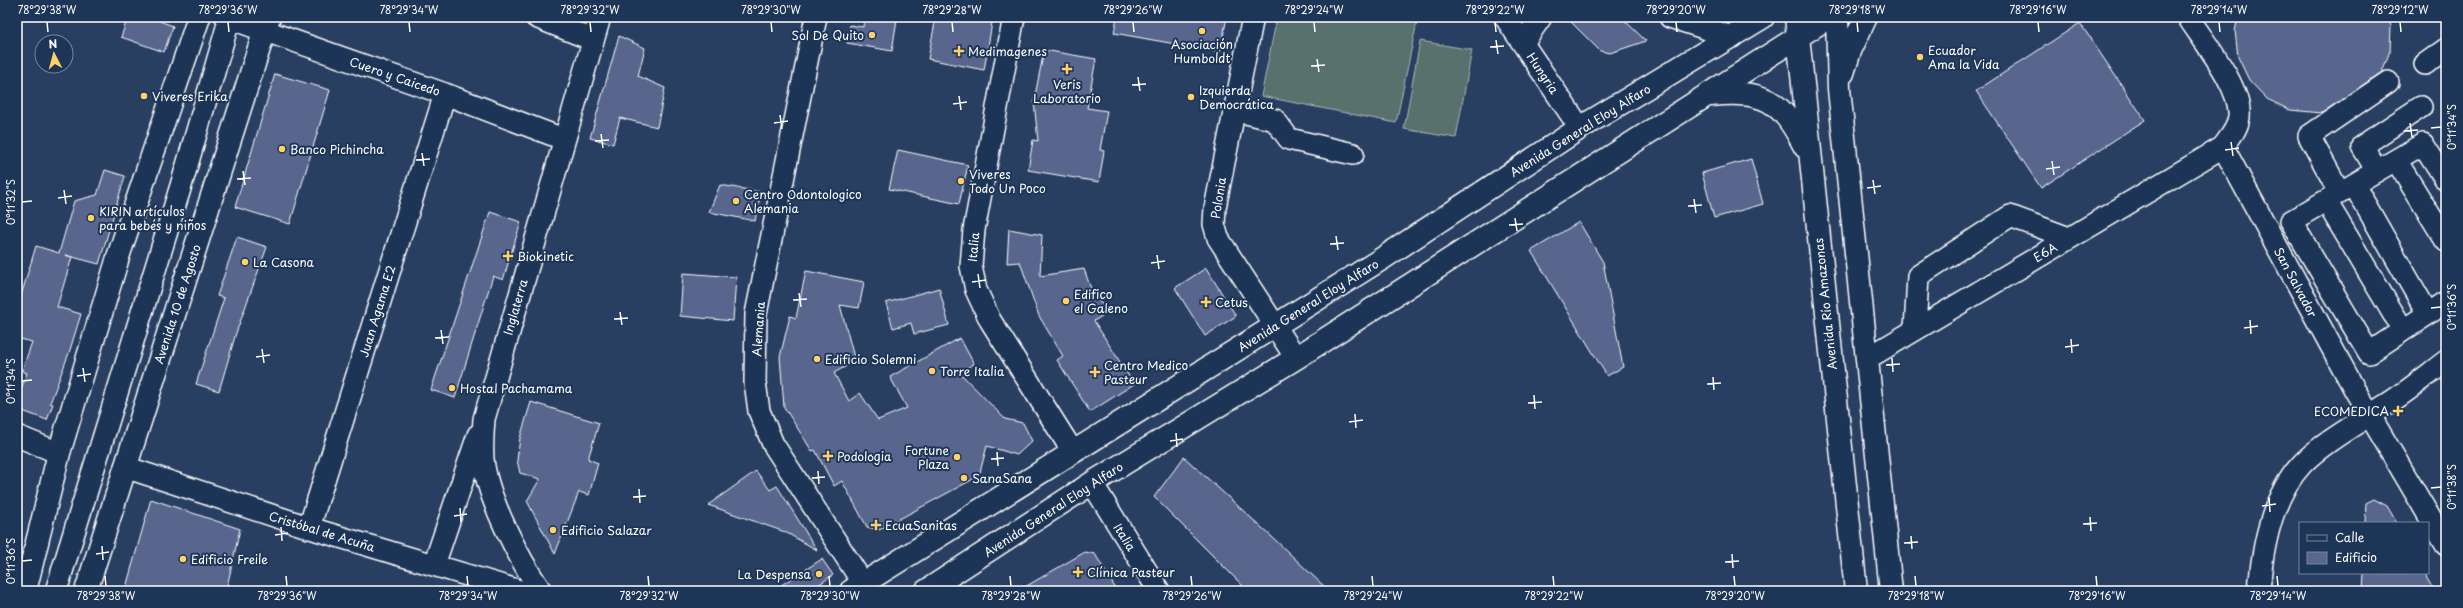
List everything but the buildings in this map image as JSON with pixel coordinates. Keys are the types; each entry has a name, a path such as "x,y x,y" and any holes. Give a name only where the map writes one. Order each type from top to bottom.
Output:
{"main road":[{"path":"27,585 59,453 119,254 199,17"},
{"name":"Avenida General Eloy Alfaro","path":"861,588 1073,452 1380,260 1580,128 1763,17"},
{"name":"Avenida General Eloy Alfaro","path":"926,591 1092,483 1296,358 1588,169 1709,95 1797,27 1829,17"},
{"path":"1836,17 1839,89 1891,591"},
{"path":"1839,89 1850,51 1866,17"},
{"name":"Avenida 10 de Agosto","path":"86,591 267,24"},
{"name":"Avenida Río Amazonas","path":"1797,27 1856,591"},
{"path":"1709,95 1747,94 1772,103 1792,121 1810,155"}],"street":[{"path":"56,591 183,179 228,17"},
{"name":"Cuero y Caicedo","path":"228,17 267,24 563,139"},
{"path":"536,17 593,40"},
{"name":"Inglaterra","path":"541,591 529,573 496,504 483,461 484,419 563,139 600,17"},
{"name":"Alemania","path":"816,17 756,314 755,382 759,411 774,444 861,588"},
{"name":"Italia","path":"1014,17 974,230 971,259 972,277 990,320 1073,452"},
{"name":"Polonia","path":"1253,17 1234,110 1214,224 1218,238 1296,358"},
{"name":"Hungria","path":"1506,17 1580,128"},
{"path":"1523,44 1541,17"},
{"path":"1670,17 1732,37"},
{"path":"2188,17 2234,89 2238,103 2239,118 2236,128 2223,147"},
{"path":"2425,64 2446,49"},
{"path":"2388,82 2310,136 2340,193 2404,330"},
{"name":"Juan Agama E2","path":"309,528 445,94"},
{"path":"2377,171 2362,146 2421,107"},
{"path":"1234,110 1275,120 1289,139 1353,154"},
{"path":"2446,180 2423,144 2291,221 2369,353 2446,302"},
{"name":"E6A","path":"1868,358 2223,147"},
{"name":"San Salvador","path":"2223,147 2370,414 2446,545"},
{"path":"2396,160 2446,241"},
{"path":"2340,193 2428,314"},
{"path":"1915,330 1918,276 2010,216 2069,238"},
{"path":"2259,591 2261,557 2269,525 2283,493 2302,464 2370,414 2384,406 2446,362"},
{"path":"434,565 484,419"},
{"path":"17,436 59,453"},
{"name":"Cristóbal de Acuña","path":"125,467 309,528 520,591"},
{"name":"Italia","path":"1092,483 1159,591"}],"green space":[{"path":"1277,17 1418,17 1396,123 1261,96"},
{"path":"1420,41 1472,50 1456,138 1404,129"}],"place":[{"name":"Asociación Humboldt","path":"1202,31"},
{"name":"Sol De Quito","path":"872,35"},
{"name":"Medimagenes","path":"959,51"},
{"name":"Ecuador Ama la Vida","path":"1920,57"},
{"name":"Veris Laboratorio","path":"1067,69"},
{"name":"Viveres Erika","path":"144,96"},
{"name":"Izquierda Democrática","path":"1191,97"},
{"name":"Banco Pichincha","path":"282,149"},
{"name":"Viveres Todo Un Poco","path":"961,181"},
{"name":"Centro Odontologico Alemania","path":"736,201"},
{"name":"KIRIN artículos para bebés y niños","path":"91,218"},
{"name":"Biokinetic","path":"508,256"},
{"name":"La Casona","path":"245,262"},
{"name":"Edifico el Galeno","path":"1066,301"},
{"name":"Cetus","path":"1206,302"},
{"name":"Edificio Solemni","path":"817,359"},
{"name":"Torre Italia","path":"932,371"},
{"name":"Centro Medico Pasteur","path":"1095,372"},
{"name":"Hostal Pachamama","path":"452,388"},
{"name":"ECOMEDICA","path":"2398,411"},
{"name":"Podologia","path":"828,456"},
{"name":"Fortune Plaza","path":"957,457"},
{"name":"SanaSana","path":"964,478"},
{"name":"EcuaSanitas","path":"876,525"},
{"name":"Edificio Salazar","path":"553,530"},
{"name":"Edificio Freile","path":"183,559"},
{"name":"Clínica Pasteur","path":"1078,572"},
{"name":"La Despensa","path":"819,574"}]}
